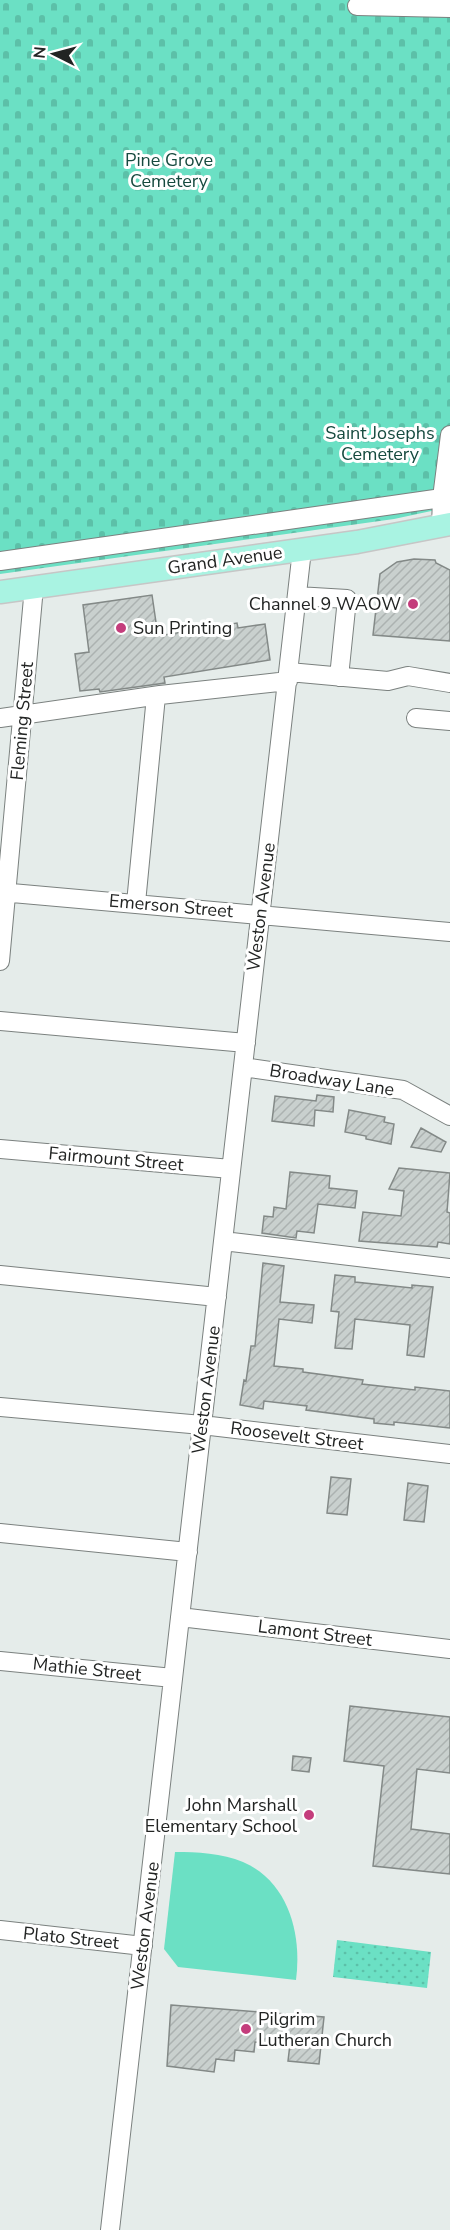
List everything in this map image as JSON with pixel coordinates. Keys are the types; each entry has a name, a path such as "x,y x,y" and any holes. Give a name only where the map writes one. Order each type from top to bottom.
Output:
{"main road":[{"name":"Grand Avenue","path":"0,592 302,550 388,537 446,525"}],"street":[{"path":"357,6 450,8"},
{"path":"446,525 442,498 450,435"},
{"path":"0,561 442,498"},
{"name":"Weston Avenue","path":"111,2230 302,550"},
{"name":"Fleming Street","path":"0,962 3,892 23,714 34,587"},
{"path":"297,596 347,599 339,677"},
{"path":"0,718 288,677 339,677 388,681 408,676 450,683"},
{"path":"136,903 156,696"},
{"path":"416,718 450,721"},
{"name":"Emerson Street","path":"3,892 450,932"},
{"path":"0,1021 246,1042"},
{"name":"Broadway Lane","path":"243,1067 403,1090 450,1116"},
{"name":"Fairmount Street","path":"0,1149 231,1168"},
{"path":"223,1241 450,1268"},
{"path":"0,1275 217,1297"},
{"name":"Roosevelt Street","path":"0,1407 202,1425 450,1454"},
{"path":"0,1533 188,1552"},
{"name":"Lamont Street","path":"180,1617 450,1649"},
{"name":"Mathie Street","path":"0,1661 174,1678"},
{"name":"Plato Street","path":"0,1930 143,1946"}],"green space":[{"name":"Pine Grove Cemetery","path":"0,0 450,0 450,507 394,519 0,574"},
{"path":"175,1852 192,1852 235,1859 259,1871 272,1883 282,1896 294,1928 297,1945 296,1980 178,1967 164,1949"},
{"path":"337,1940 431,1952 427,1988 333,1977"}],"building":[{"name":"Channel 9 WAOW","path":"414,559 435,560 436,563 450,570 450,641 373,635 380,574 397,562"},
{"name":"Sun Printing","path":"152,595 158,636 237,623 238,628 265,624 270,660 164,677 165,683 100,692 99,689 80,691 75,654 89,652 83,605"},
{"path":"317,1095 334,1097 333,1112 315,1110 314,1126 272,1121 275,1096 316,1101"},
{"path":"349,1110 385,1117 384,1122 394,1124 391,1144 345,1132"},
{"path":"421,1128 446,1142 441,1152 411,1147"},
{"path":"399,1168 450,1173 447,1212 450,1213 450,1244 438,1242 437,1247 359,1241 363,1212 401,1216 404,1191 389,1189"},
{"path":"290,1172 330,1176 329,1188 357,1191 355,1208 318,1204 314,1233 297,1231 296,1238 262,1233 264,1216 273,1217 274,1207 286,1209"},
{"path":"263,1263 284,1266 280,1302 314,1305 312,1323 279,1319 274,1366 363,1380 362,1384 450,1391 450,1428 394,1422 394,1425 374,1423 374,1419 306,1410 307,1406 264,1401 263,1409 240,1405 251,1346 255,1346"},
{"path":"335,1275 355,1277 355,1282 412,1288 412,1285 433,1287 424,1357 407,1355 410,1325 355,1319 352,1349 335,1348 339,1312 331,1311"},
{"path":"331,1477 351,1479 347,1515 327,1513"},
{"path":"408,1483 428,1486 424,1522 404,1520"},
{"path":"350,1706 450,1717 450,1773 417,1769 411,1829 450,1834 450,1874 373,1866 384,1766 344,1761"},
{"path":"293,1756 311,1758 309,1772 292,1770"},
{"name":"Pilgrim Lutheran Church","path":"171,2005 324,2017 319,2064 288,2061 290,2044 255,2042 254,2052 235,2050 234,2061 216,2059 214,2072 167,2066"}],"place":[{"name":"Channel 9 WAOW","path":"413,604"},
{"name":"Sun Printing","path":"121,628"},
{"name":"John Marshall Elementary School","path":"309,1815"},
{"name":"Pilgrim Lutheran Church","path":"246,2029"}],"park label":[{"name":"Saint Josephs Cemetery","path":"380,443"}]}
